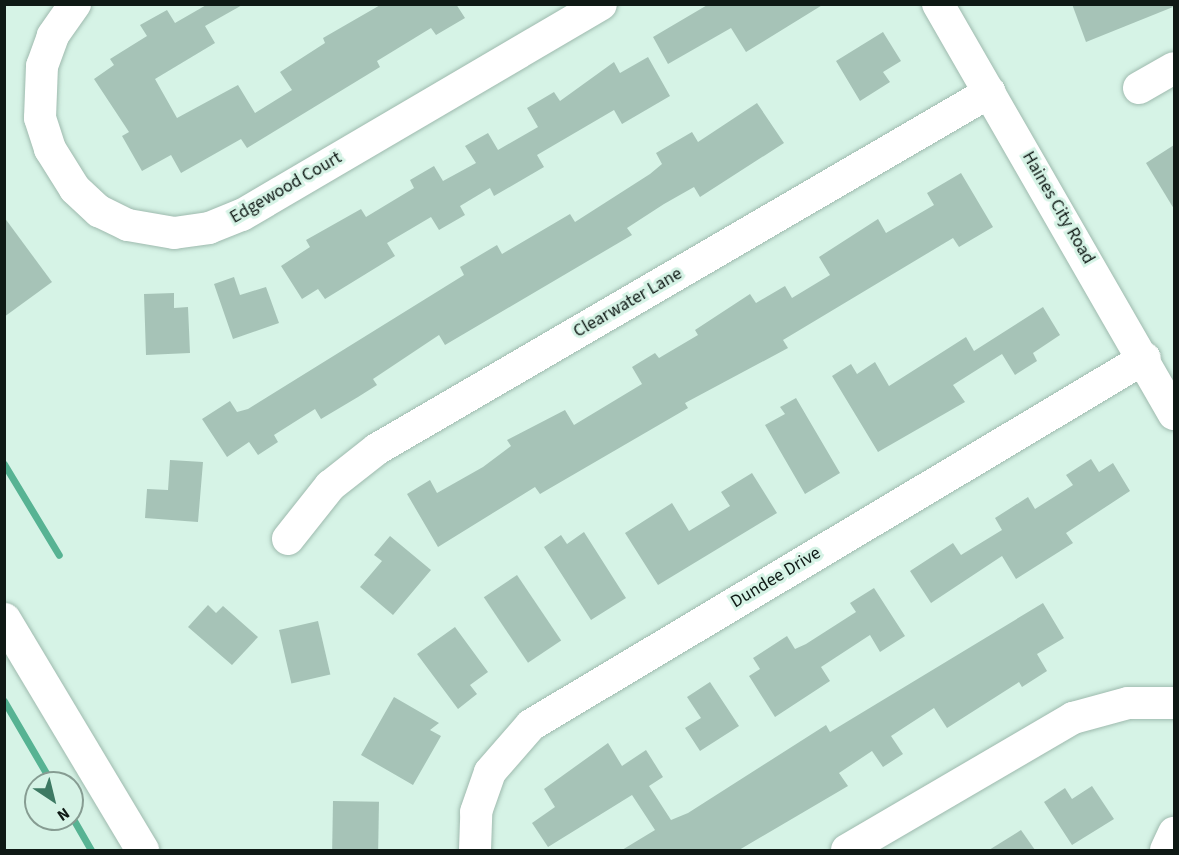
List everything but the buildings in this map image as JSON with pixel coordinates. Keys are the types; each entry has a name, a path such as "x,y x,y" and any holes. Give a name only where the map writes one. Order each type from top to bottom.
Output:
{"main road":[{"path":"4,618 142,850"}],"street":[{"name":"Edgewood Court","path":"75,4 53,36 42,66 40,118 50,149 75,189 99,211 128,225 174,233 209,228 242,215 601,4"},
{"name":"Haines City Road","path":"938,4 1146,358 1174,414"},
{"path":"1139,88 1174,68"},
{"name":"Clearwater Lane","path":"288,539 330,486 377,449 990,92"},
{"name":"Dundee Drive","path":"475,850 476,812 490,772 531,725 1146,358"},
{"path":"847,850 1073,717 1128,703 1174,703"},
{"path":"1166,850 1174,833"}],"waterway":[{"path":"4,464 59,555"},
{"path":"4,701 45,771"},
{"path":"80,831 91,850"}]}
